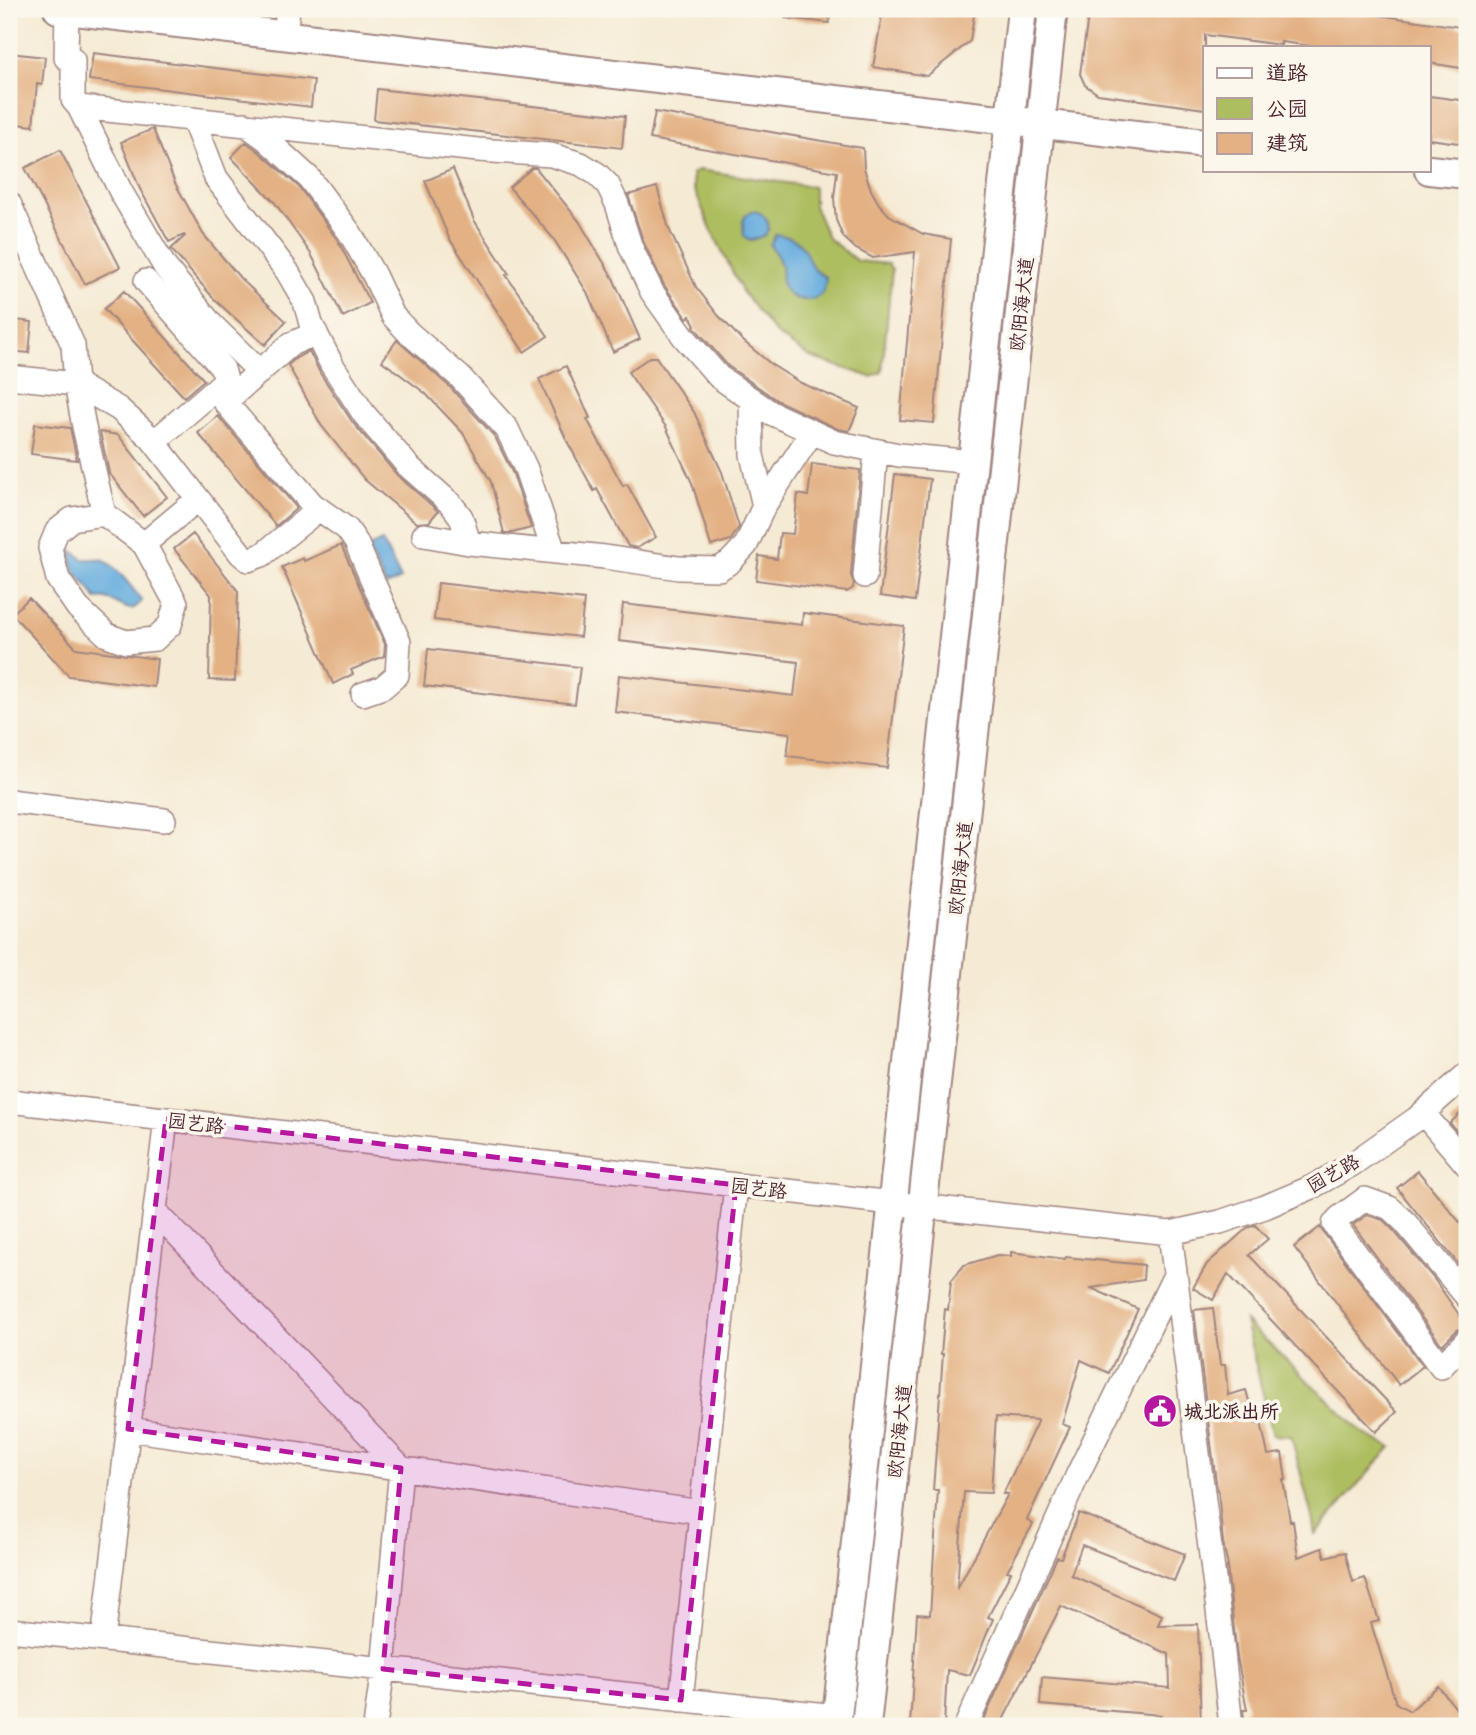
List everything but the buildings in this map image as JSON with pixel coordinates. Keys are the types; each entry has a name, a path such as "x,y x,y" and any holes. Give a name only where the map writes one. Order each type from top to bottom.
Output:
{"main road":[{"path":"62,9 286,22 1010,121 1203,144"},
{"name":"欧阳海大道","path":"836,1721 1022,9"},
{"name":"欧阳海大道","path":"866,1726 1053,9"},
{"path":"1430,170 1467,174"}],"street":[{"path":"62,9 66,58 73,60 73,100 121,192 165,267 212,325 260,372"},
{"path":"79,107 551,155 581,164 608,185 631,248 652,292 684,337 719,377 771,413 834,442 899,455 973,462"},
{"path":"193,119 216,178 287,271 305,302 312,324 332,365 364,414 408,466 451,504 461,517 469,543"},
{"path":"245,124 309,178 350,233 393,316 460,377 507,429 526,469 554,552"},
{"path":"9,203 72,345 84,427 104,514 144,544 176,603 170,625 155,639 126,642 107,635 78,608 58,579 50,548 57,531 72,519 104,514"},
{"path":"146,281 223,369 226,380 154,442"},
{"path":"316,333 291,344 225,402 312,504 347,529 356,542 399,642 397,675 383,687 363,694"},
{"path":"9,377 76,384 119,408 154,442 248,560 262,555 319,509"},
{"path":"751,400 752,454 764,506"},
{"path":"424,535 469,543 605,556 679,568 719,569 746,545 764,506 812,432"},
{"path":"865,576 876,450"},
{"path":"144,544 198,499"},
{"path":"9,801 164,820"},
{"name":"园艺路","path":"9,1101 1170,1233 1220,1222 1310,1188 1351,1165 1423,1113 1467,1074"},
{"path":"1423,1113 1467,1165"},
{"path":"103,1640 166,1119"},
{"path":"681,1700 736,1185"},
{"path":"1467,1297 1390,1208 1365,1199 1334,1224 1441,1367 1467,1340"},
{"path":"155,1211 401,1468 383,1669 375,1726"},
{"path":"1170,1233 1231,1726"},
{"path":"966,1726 1078,1474 1175,1275"},
{"path":"128,1429 701,1512"},
{"path":"9,1630 681,1700 836,1721"}],"highlighted area":[{"path":"166,1119 736,1185 681,1700 383,1669 401,1468 128,1429"}],"green space":[{"path":"699,170 814,187 814,206 828,238 857,261 888,264 892,270 882,372 871,377 810,357 776,334 743,293 711,229 694,189 692,174"},
{"path":"1245,1321 1364,1434 1391,1447 1315,1534 1291,1436 1273,1435"}],"water":[{"path":"754,211 765,217 769,229 765,235 750,241 744,236 743,221 746,215"},
{"path":"776,234 798,242 811,265 826,277 820,296 803,300 789,295 786,291 780,262 770,245"},
{"path":"382,541 401,579 386,586 367,548"},
{"path":"72,550 83,559 99,559 112,566 142,601 132,609 108,599 96,599 75,572"}],"place":[{"name":"城北派出所","path":"1160,1411"}]}
